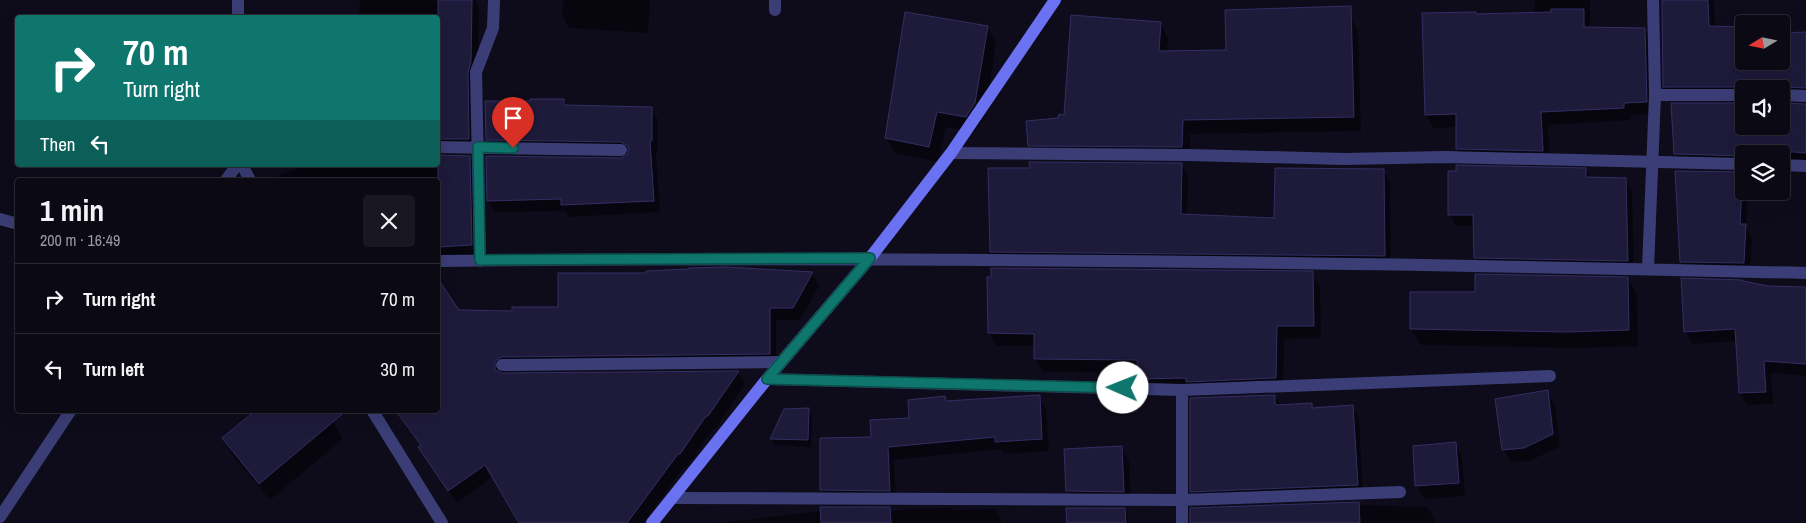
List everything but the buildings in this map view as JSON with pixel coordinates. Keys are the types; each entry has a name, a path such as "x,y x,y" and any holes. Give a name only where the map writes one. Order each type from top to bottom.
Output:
{"street":[{"path":"238,0 238,15"},
{"path":"480,260 476,72 493,28 494,0"},
{"path":"1648,269 1655,95 1653,0"},
{"path":"652,523 780,362 870,258 951,153 1052,2"},
{"path":"1655,95 1735,95"},
{"path":"1790,95 1806,96"},
{"path":"440,146 621,150"},
{"path":"951,153 1189,155 1345,159 1446,157 1735,164"},
{"path":"1790,165 1806,166"},
{"path":"227,178 236,167"},
{"path":"0,218 15,223"},
{"path":"442,261 870,258 1806,273"},
{"path":"502,365 780,362"},
{"path":"767,379 1182,390 1550,376"},
{"path":"1182,390 1182,523"},
{"path":"0,517 69,413"},
{"path":"374,413 442,523"},
{"path":"672,498 1182,500 1400,492"}],"route":[{"path":"513,148 478,147 480,260 870,258 767,379 1123,388"}]}
